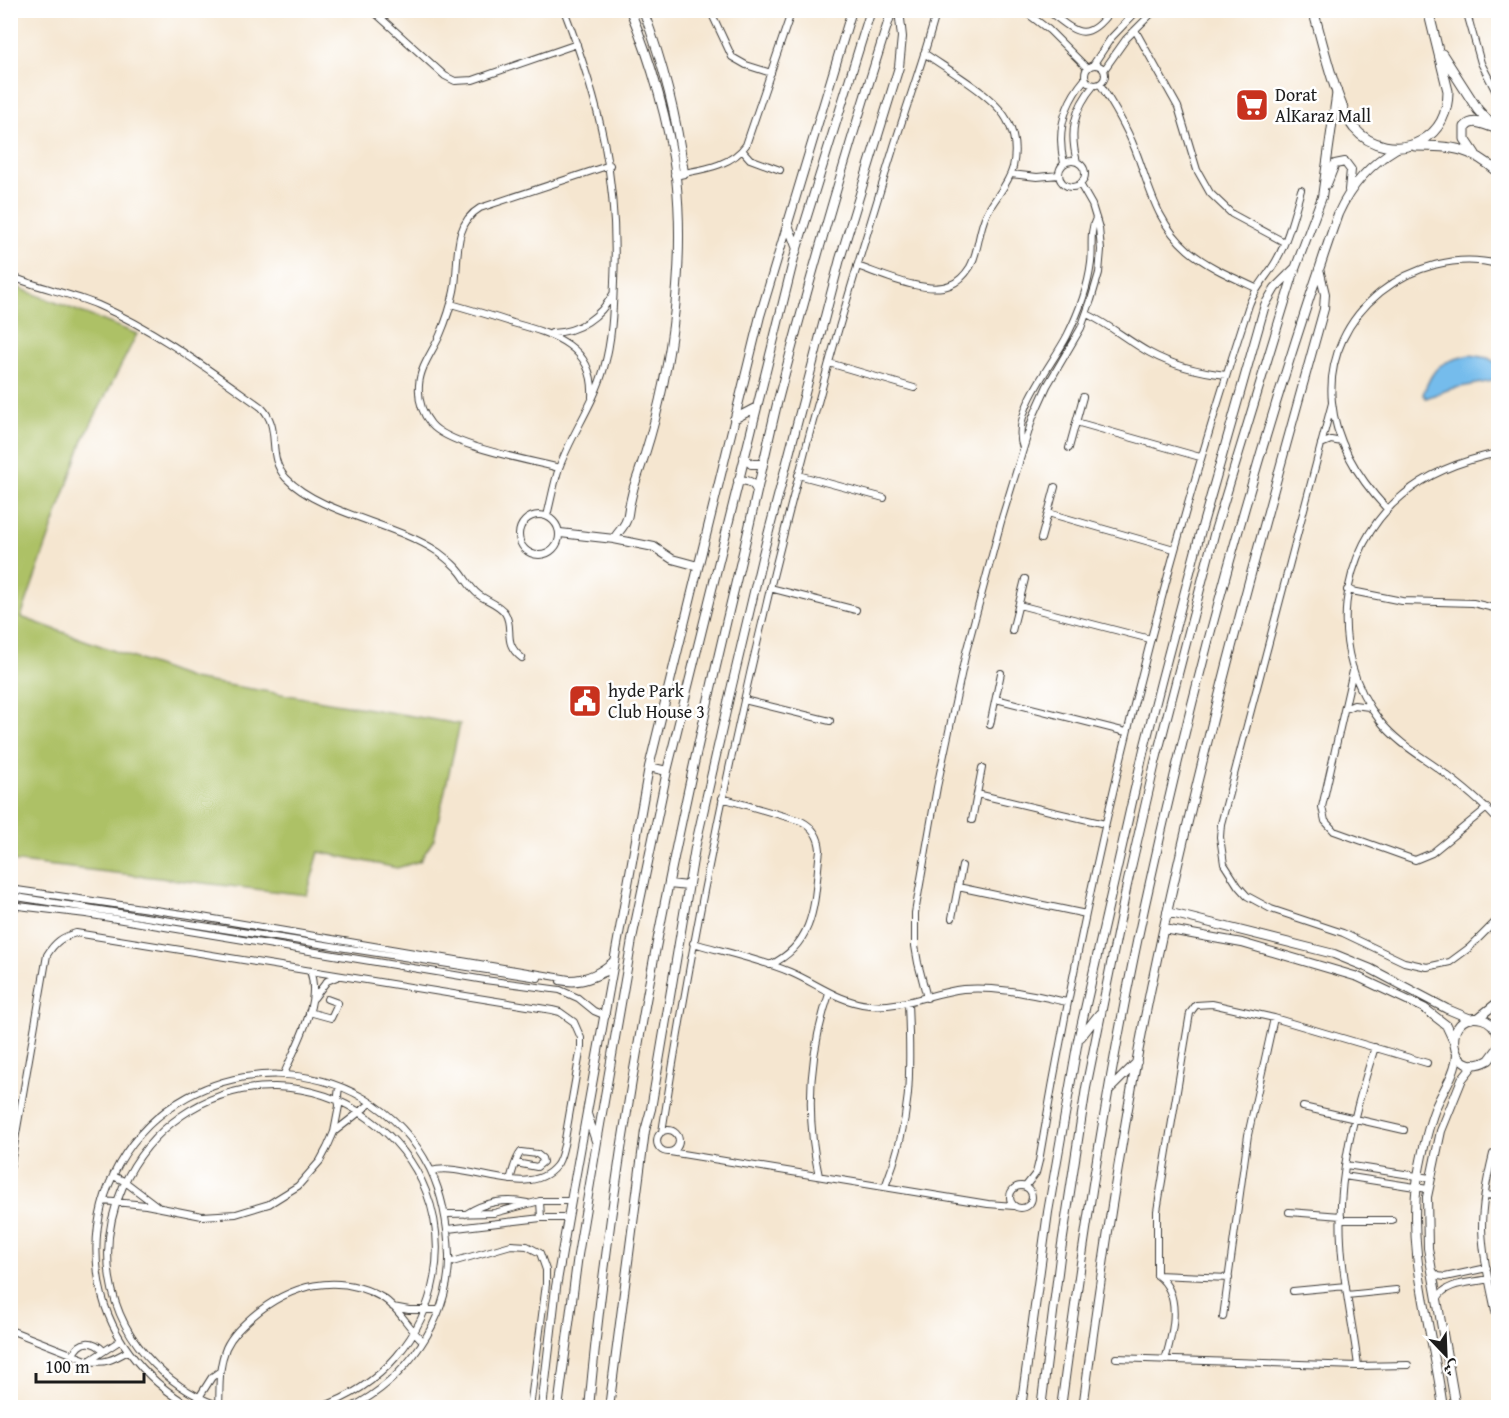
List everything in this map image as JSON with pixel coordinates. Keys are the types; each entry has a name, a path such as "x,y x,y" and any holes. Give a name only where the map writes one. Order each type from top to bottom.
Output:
{"main road":[{"path":"1312,10 1337,90 1350,121 1362,135 1384,147 1456,147 1475,154"},
{"path":"1410,146 1421,141 1439,125 1448,103 1448,91 1429,12"},
{"path":"1437,45 1479,110 1497,130"},
{"path":"1497,130 1471,122 1465,127 1465,140 1475,154 1498,172"}],"street":[{"path":"547,516 559,468 592,402 609,349 614,292 615,230 610,165 597,105 564,10"},
{"path":"630,10 655,83 680,174"},
{"path":"614,539 627,520 632,495 660,401 671,342 678,271 680,174 677,126 666,81 643,10"},
{"path":"710,10 732,57 746,65 771,73"},
{"path":"680,174 718,165 734,158 742,150 748,139 792,10"},
{"path":"542,1407 556,1287 570,1201 606,1016 649,768 759,316 852,10"},
{"path":"558,1407 578,1255 597,1143 633,933 667,771 797,250 871,10"},
{"path":"589,1407 620,1154 669,884 711,683 777,404 851,137 892,10"},
{"path":"610,1406 645,1131 651,1109 688,886 766,542 840,259 899,67 902,37 899,10"},
{"path":"937,10 857,266 798,475 722,798 693,944 662,1132 657,1139 657,1146 662,1151 988,1204 1025,1207 1031,1201 1030,1193 1025,1187"},
{"path":"1023,10 1090,66 1097,65 1104,70"},
{"path":"1047,10 1069,28 1083,32 1096,28 1111,10"},
{"path":"1121,10 1130,19"},
{"path":"1138,10 1111,38 1090,66 1085,79 1068,104 1062,123 1060,143 1064,163 1059,175 1062,182 1069,186 1080,184 1084,177 1084,170 1077,162 1073,143 1073,124 1079,107 1105,77 1104,70 1120,46 1155,10"},
{"path":"1466,10 1481,63 1498,96"},
{"path":"376,12 440,73 455,81 473,80 577,44"},
{"path":"1135,30 1178,106 1197,170 1210,193 1232,214 1284,242"},
{"path":"857,266 925,288 942,288 957,282 972,263 987,213 1005,188 1011,174 1015,157 1014,139 1003,113 989,99 924,53"},
{"path":"1085,79 1097,84 1130,137 1151,197 1166,225 1198,259 1256,288"},
{"path":"1322,197 1337,90"},
{"path":"1061,1407 1083,1244 1109,1089 1144,910 1226,579 1319,269 1338,214 1349,193 1375,163 1397,148"},
{"path":"742,150 754,161 780,170"},
{"path":"1064,163 1077,162"},
{"path":"1041,1407 1060,1257 1086,1088 1153,774 1185,643 1215,531 1295,269 1334,167 1342,162 1350,167 1349,193"},
{"path":"559,468 451,439 433,426 426,417 419,396 421,373 441,334 451,304 458,265 460,233 467,218 473,213 610,165"},
{"path":"1011,174 1037,177 1059,175"},
{"path":"927,998 918,963 915,922 925,849 950,720 966,652 992,552 1039,402 1074,342 1087,314 1100,263 1101,239 1096,217 1080,184"},
{"path":"1014,1206 1010,1199 1012,1192 1017,1187 1025,1187 1033,1178 1039,1161 1067,1002 1105,824 1126,732 1174,549 1200,457 1256,288 1276,260 1301,190"},
{"path":"1023,449 1020,429 1024,415 1031,398 1072,325 1086,285 1091,261 1092,229 1096,217"},
{"path":"787,221 797,250"},
{"path":"1387,509 1361,479 1342,442 1332,403 1332,383 1341,344 1362,310 1376,295 1400,278 1447,261 1470,260 1498,264"},
{"path":"1021,1407 1048,1212 1078,1040 1144,749 1200,534 1266,305 1275,288 1295,269"},
{"path":"1083,1407 1104,1261 1137,1062 1167,912 1232,639 1324,309 1325,294 1319,269"},
{"path":"10,276 94,303 122,316 189,357 253,401 265,411 271,421 276,461 285,477 318,499 423,543 445,557 477,593 504,612 509,624 510,642 514,651 522,658"},
{"path":"548,333 568,331 587,323 603,309 614,292"},
{"path":"451,304 548,333 568,343 583,360 591,380 592,402"},
{"path":"1087,314 1170,362 1226,375"},
{"path":"829,363 914,388"},
{"path":"1050,365 1057,369"},
{"path":"1069,448 1083,397"},
{"path":"1332,403 1221,824 1221,851 1224,864 1238,886 1258,904 1343,933 1415,966 1450,962 1469,948 1498,918"},
{"path":"734,419 757,407"},
{"path":"1076,422 1200,457"},
{"path":"1321,444 1330,440 1342,442"},
{"path":"1498,453 1441,471 1404,493 1387,509 1373,527 1353,568 1347,590 1345,632 1353,670 1370,707 1391,734 1487,808 1498,821"},
{"path":"744,457 750,464 764,462"},
{"path":"798,475 884,498"},
{"path":"738,481 748,480 757,491"},
{"path":"1041,539 1055,487"},
{"path":"1048,513 1174,549"},
{"path":"533,516 547,516 553,520 560,533 556,546 545,555 532,554 521,545 519,531 527,519 533,516"},
{"path":"560,533 614,539 654,547 672,559 698,566"},
{"path":"1012,631 1025,579"},
{"path":"771,588 856,610"},
{"path":"1347,590 1402,601 1473,603 1498,609"},
{"path":"1019,605 1150,639"},
{"path":"1353,670 1323,807 1325,821 1335,831 1409,859 1421,859 1432,854 1487,808"},
{"path":"990,725 1001,673"},
{"path":"996,699 1126,732"},
{"path":"744,700 830,722"},
{"path":"1345,710 1354,705 1370,707"},
{"path":"649,768 667,771"},
{"path":"972,820 982,768"},
{"path":"977,794 1105,824"},
{"path":"722,798 801,821 811,828 818,838 820,850 809,927 797,946 770,965"},
{"path":"952,918 962,866"},
{"path":"669,884 688,886"},
{"path":"958,887 1086,914"},
{"path":"10,888 190,915 569,979 591,975 615,959"},
{"path":"10,896 568,983 586,981 613,970"},
{"path":"10,905 86,914 473,979 560,990 578,998 594,1011 606,1016"},
{"path":"1167,912 1343,957 1447,1009 1493,1025 1498,1034"},
{"path":"1164,929 1242,943 1358,977 1424,1008 1446,1025 1457,1054 1455,1067 1431,1123 1418,1177 1415,1234 1417,1261 1443,1407"},
{"path":"620,931 633,933"},
{"path":"10,1169 47,955 54,944 76,933 552,1010 560,1012 574,1023 578,1030 581,1047 560,1160 556,1167 546,1175 528,1180 510,1180 449,1169 431,1171"},
{"path":"693,944 770,965 804,979 829,993 866,1005 908,1003 962,990 988,988 1067,1002"},
{"path":"284,1074 313,999 314,983 310,971"},
{"path":"313,999 327,981 341,976"},
{"path":"819,1176 812,1139 810,1090 816,1041 829,993"},
{"path":"309,1012 331,1018 338,1003 327,999"},
{"path":"1453,1040 1459,1026 1498,1002"},
{"path":"885,1187 899,1149 908,1101 910,1053 908,1003"},
{"path":"1156,1275 1157,1211 1190,1013 1196,1005 1202,1003 1274,1018 1427,1063"},
{"path":"1078,1040 1101,1012"},
{"path":"1223,1317 1248,1135 1274,1018"},
{"path":"1358,1366 1347,1295 1341,1242 1341,1218 1344,1176 1354,1118 1375,1047"},
{"path":"1457,1054 1467,1063 1474,1064 1489,1060 1498,1048"},
{"path":"1109,1089 1137,1062"},
{"path":"1456,1407 1431,1265 1427,1225 1428,1189 1441,1131 1449,1109 1463,1076 1474,1064"},
{"path":"219,1372 212,1377 193,1407 157,1383 128,1351 104,1303 96,1263 98,1222 103,1201 112,1176 137,1137 169,1107 188,1096 228,1080 250,1075 284,1074 309,1077 339,1087 371,1103 404,1132 431,1171 446,1214 448,1229 449,1263 444,1294 439,1310 423,1341 406,1365 391,1380 358,1406 351,1407"},
{"path":"227,1407 199,1397 181,1386 157,1366 136,1342 115,1295 109,1264 110,1233 116,1203 124,1181 147,1146 161,1131 186,1112 214,1098 234,1092 276,1087 297,1089 338,1100 359,1111 389,1135 412,1164 428,1198 433,1216 435,1272 426,1310 414,1333 389,1366 373,1379 338,1400 318,1407"},
{"path":"103,1201 160,1208 185,1214 219,1216 236,1214 269,1204 298,1186 320,1161 334,1132 339,1106 339,1087"},
{"path":"334,1132 371,1103"},
{"path":"1303,1107 1404,1130"},
{"path":"587,1113 597,1143"},
{"path":"662,1132 673,1132 678,1137 678,1145 670,1152"},
{"path":"1493,1154 1482,1225 1486,1268 1498,1326"},
{"path":"510,1180 516,1163"},
{"path":"1346,1165 1430,1178"},
{"path":"112,1176 124,1181 160,1208"},
{"path":"1344,1176 1428,1189"},
{"path":"1485,1195 1498,1196"},
{"path":"466,1214 474,1208 500,1202 513,1200 527,1204"},
{"path":"446,1214 494,1213 540,1201 570,1201"},
{"path":"540,1201 541,1218"},
{"path":"1289,1212 1341,1218 1392,1220"},
{"path":"448,1229 541,1218 568,1218"},
{"path":"449,1263 511,1245 527,1246 540,1253 546,1270 546,1284 530,1407"},
{"path":"1431,1265 1435,1274 1442,1276 1486,1268"},
{"path":"1156,1275 1229,1278"},
{"path":"1156,1275 1165,1281 1175,1314 1171,1341 1165,1360"},
{"path":"1437,1303 1439,1295 1445,1289 1489,1279"},
{"path":"219,1406 219,1372 227,1347 243,1325 269,1303 293,1290 311,1285 342,1284 371,1292 385,1299 423,1341"},
{"path":"1293,1291 1346,1286"},
{"path":"1347,1295 1396,1290"},
{"path":"392,1306 409,1310 439,1310"},
{"path":"10,1330 89,1361 105,1362 128,1351"},
{"path":"89,1361 121,1340"},
{"path":"74,1355 78,1347 85,1342 94,1343 104,1351"},
{"path":"1116,1358 1358,1366 1408,1365"}],"green space":[{"path":"11,285 137,334 83,440 21,617 192,679 460,724 434,839 420,861 397,868 319,852 307,895 11,861"}],"water":[{"path":"1470,355 1488,358 1498,364 1498,380 1450,389 1426,398 1423,394 1427,384 1439,366"}],"place":[{"name":"Dorat AlKaraz Mall","path":"1252,105"},
{"name":"hyde Park Club House 3","path":"585,701"}]}
